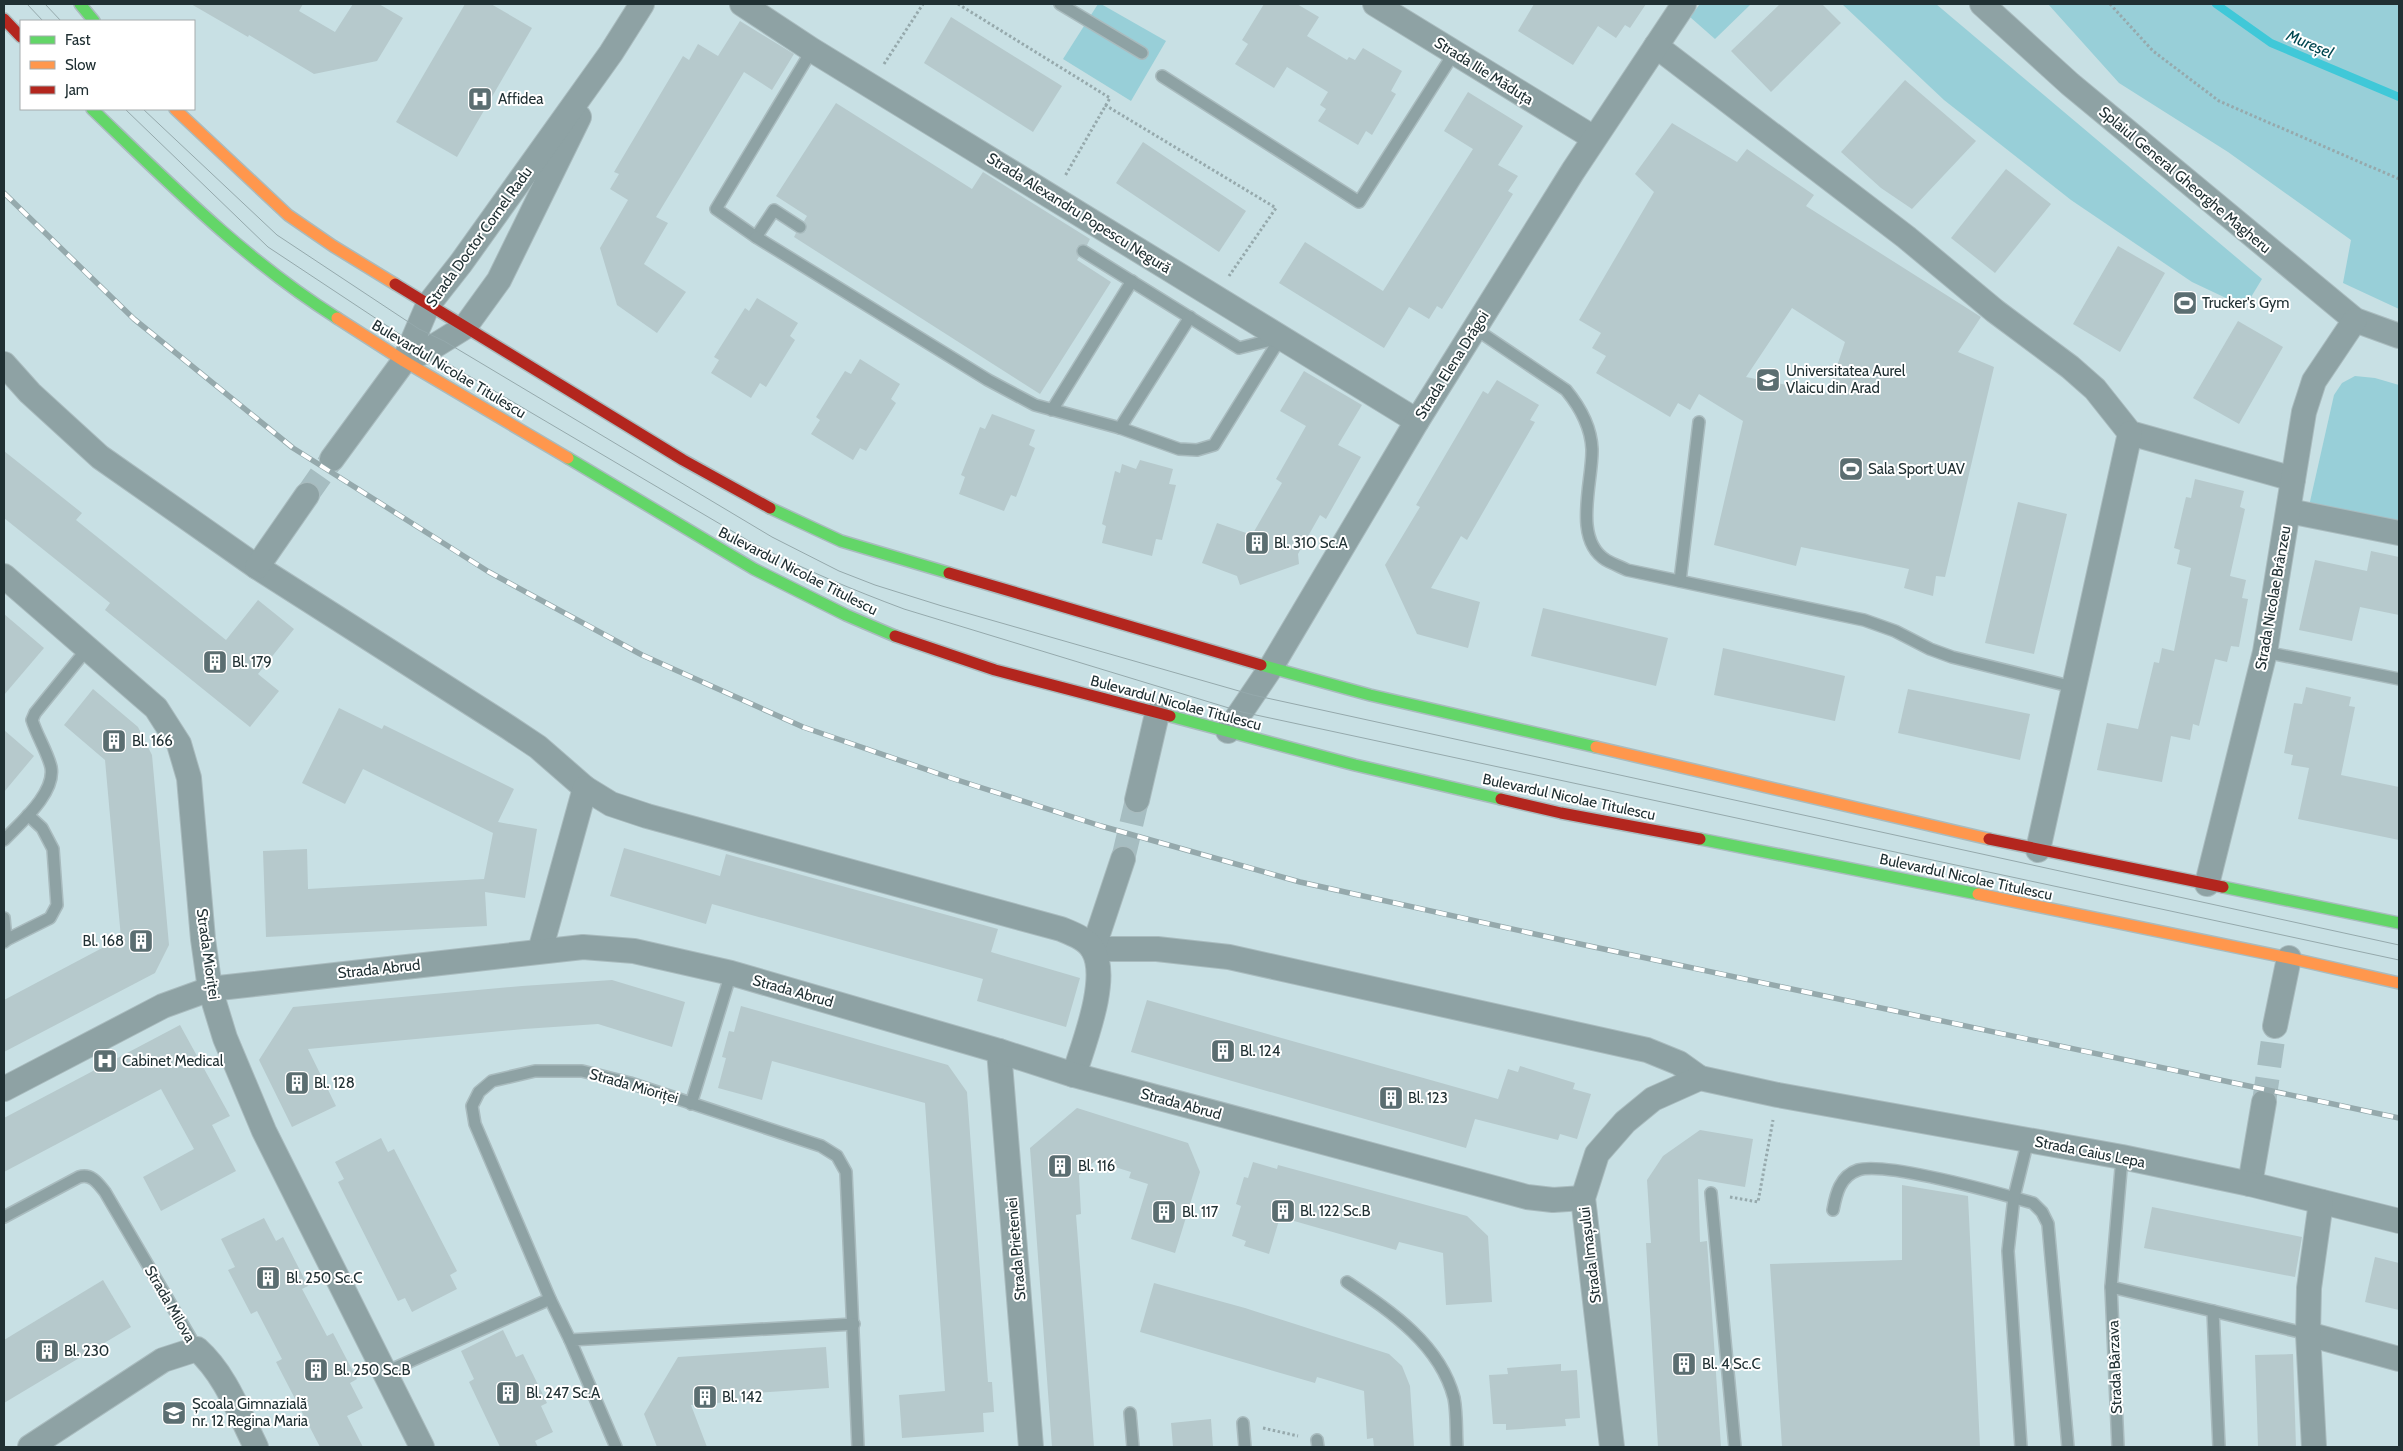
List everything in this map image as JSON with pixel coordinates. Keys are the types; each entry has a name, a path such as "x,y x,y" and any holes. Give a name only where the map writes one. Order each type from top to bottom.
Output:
{"main road":[{"path":"80,4 93,20"},
{"path":"4,19 20,35"},
{"name":"Bulevardul Nicolae Titulescu","path":"93,110 211,223 252,258 313,303 404,362 474,401 651,510 754,570 846,615 896,636 995,670 1157,714 1355,765 1561,813 1844,867 2289,958 2399,983"},
{"path":"176,110 237,169 288,214 333,246 428,306 683,460 778,513 841,541 1010,593 1370,695 2038,850 2399,923"}],"street":[{"name":"Strada Doctor Cornel Radu","path":"404,362 428,306 461,263 611,53 642,4"},
{"name":"Strada Alexandru Popescu Negură","path":"742,4 812,50 1417,421"},
{"name":"Strada Ilie Măduța","path":"1374,4 1594,138"},
{"name":"Strada Elena Drăgoi","path":"1228,731 1270,668 1474,328 1594,138 1684,4"},
{"name":"Splaiul General Gheorghe Magheru","path":"1982,4 2070,84 2355,320 2399,336"},
{"path":"1656,46 1906,237 1995,311 2070,367 2095,389 2130,433 2293,479"},
{"name":"Strada Doctor Cornel Radu","path":"404,362 428,350 465,327 499,280 611,53"},
{"name":"Strada Nicolae Brânzeu","path":"2207,884 2265,652 2304,412 2314,381 2355,320"},
{"path":"332,459 404,362"},
{"path":"4,364 30,393 100,457 257,567 538,747 585,788 611,804 647,816 1062,929 1080,937 1093,949 1098,961 1098,975 1095,1002 1074,1075"},
{"path":"2038,850 2130,433"},
{"path":"257,567 307,495"},
{"path":"2289,511 2399,533"},
{"name":"Strada Mioriței","path":"4,576 156,708 180,744 189,778 210,989 225,1038 264,1131 422,1447"},
{"path":"1137,800 1157,714"},
{"path":"540,951 585,788"},
{"path":"1093,949 1123,859"},
{"name":"Strada Abrud","path":"4,1089 163,1006 210,989 583,947 634,951 731,973 999,1051 1074,1075 1527,1197 1553,1200 1583,1198"},
{"path":"1093,949 1156,949 1229,958 1647,1050 1679,1062 1700,1078 1778,1095"},
{"path":"2276,1026 2289,958"},
{"name":"Strada Prieteniei","path":"999,1051 1030,1447"},
{"name":"Strada Imașului","path":"1612,1447 1583,1198 1597,1154 1625,1122 1653,1099 1700,1078"},
{"name":"Strada Caius Lepa","path":"1778,1095 2122,1157 2250,1184 2399,1221"},
{"path":"2250,1184 2264,1102"},
{"path":"2314,1447 2308,1334 2309,1288 2321,1202"},
{"path":"2308,1334 2399,1359"},
{"path":"197,1349 212,1363 220,1376 256,1447"},
{"name":"Strada Milova","path":"30,1447 163,1360 197,1349"}],"lane":[{"path":"1060,4 1142,53"},
{"path":"812,50 716,209 756,237 988,380 1035,405 1120,428 1180,450 1197,450 1214,445 1281,337"},
{"path":"1162,76 1359,202 1454,53"},
{"path":"756,237 774,210 800,227"},
{"path":"1083,251 1239,348 1281,337"},
{"path":"1052,410 1132,281"},
{"path":"1120,428 1190,317"},
{"path":"1474,328 1566,390 1578,404 1588,424 1592,448 1586,516 1589,537 1596,551 1606,560 1627,570 1864,620 1896,631 1930,649 1952,657 2073,687"},
{"path":"1680,581 1699,422"},
{"path":"4,840 47,792 52,780 51,768 32,720 35,712 87,648"},
{"path":"2265,652 2399,679"},
{"path":"4,918 5,941 50,918 57,905 53,849 42,828 28,815"},
{"path":"691,1104 731,973"},
{"name":"Strada Mioriței","path":"616,1447 475,1124 472,1106 479,1092 492,1081 535,1071 582,1071 630,1083 821,1146 837,1156 846,1172 858,1447"},
{"path":"2021,1447 2008,1251 2014,1197 2028,1140"},
{"name":"Strada Bârzava","path":"2118,1447 2112,1287 2122,1157"},
{"path":"1834,1210 1837,1190 1845,1178 1858,1170 1878,1168 1927,1176 2014,1197 2033,1203 2042,1212 2048,1224 2068,1447"},
{"name":"Strada Milova","path":"4,1217 79,1177 84,1175 90,1177 105,1192 197,1349"},
{"path":"1711,1193 1735,1447"},
{"path":"1347,1282 1397,1316 1421,1340 1442,1368 1454,1398 1457,1447"},
{"path":"2112,1287 2308,1334"},
{"path":"386,1372 550,1299"},
{"path":"2213,1311 2219,1447"},
{"path":"570,1340 854,1324"},
{"path":"1130,1413 1133,1447"},
{"path":"1243,1423 1245,1447"}],"path":[{"path":"871,86 923,4"},
{"path":"958,4 1110,98 1052,197"},
{"path":"2110,4 2153,51 2219,101 2399,179"},
{"path":"1105,105 1276,208 1215,297"},
{"path":"1711,1193 1758,1202 1778,1095"},
{"path":"1243,1423 1318,1444"}],"shaded area":[{"path":"1098,4 1166,41 1131,101 1063,59"},
{"path":"1700,4 1751,4 1715,39 1690,17"},
{"path":"1842,4 1936,4 2262,279 2245,307 2192,282 2071,200 1944,100"},
{"path":"2048,4 2399,4 2399,309 2343,283 2351,240 2228,152 2119,83"},
{"path":"2355,376 2375,378 2399,385 2399,525 2309,506 2334,395 2342,383"}],"building":[{"path":"191,4 303,4 299,11 335,32 353,4 379,4 403,18 377,61 314,74 249,35 248,37"},
{"path":"465,4 491,4 532,28 457,157 396,122"},
{"path":"1264,4 1297,4 1319,17 1307,36 1347,60 1349,57 1355,60 1363,48 1402,71 1391,91 1396,94 1372,135 1366,131 1358,145 1318,121 1326,109 1320,105 1328,92 1287,67 1274,88 1235,64 1248,44 1242,40"},
{"path":"1534,4 1646,4 1630,28 1625,25 1616,38 1598,26 1573,65 1518,31"},
{"path":"1780,4 1822,4 1841,23 1771,92 1731,51"},
{"path":"951,17 1062,86 1033,132 924,63"},
{"path":"740,21 794,54 772,90 744,72 656,217 668,223 644,264 686,292 657,333 617,305 600,248 628,200 610,189 619,174 614,172 683,56 689,60 698,44 718,56"},
{"path":"1905,80 1976,141 1912,209 1881,188 1841,152"},
{"path":"1468,92 1523,126 1498,165 1518,176 1508,191 1513,194 1442,309 1437,306 1429,319 1409,307 1384,348 1279,283 1305,242 1383,291 1473,149 1444,131"},
{"path":"836,103 972,189 983,172 1090,239 1087,245 1083,244 1077,247 1076,251 1079,257 1077,260 1111,282 1040,394 794,237 796,233 800,234 806,231 807,227 804,221 807,216 776,196"},
{"path":"1672,123 1737,162 1747,149 1814,195 1806,206 1981,317 1958,352 1994,367 1945,577 1936,576 1933,596 1904,588 1909,569 1801,547 1796,566 1714,545 1743,421 1699,394 1690,410 1678,403 1670,417 1596,373 1606,356 1592,348 1601,333 1579,320 1654,192 1635,174","holes":["1792,308 1845,342 1828,393 1746,377"]},
{"path":"1143,142 1246,211 1219,252 1116,183"},
{"path":"2006,169 2051,204 1995,273 1951,238"},
{"path":"2118,246 2165,273 2120,352 2073,324"},
{"path":"757,298 798,323 790,336 795,340 766,387 760,383 751,398 711,373 719,360 714,357 745,308 749,311"},
{"path":"2238,321 2283,347 2239,424 2193,398"},
{"path":"860,359 900,384 891,399 896,403 866,451 860,448 853,460 811,434 820,420 816,417 845,371 851,374"},
{"path":"1304,371 1362,405 1338,445 1361,457 1326,519 1320,515 1298,554 1299,564 1240,585 1237,576 1202,563 1217,523 1252,535 1282,483 1276,479 1306,426 1280,411"},
{"path":"1497,380 1539,405 1530,420 1535,422 1467,540 1461,536 1431,588 1480,602 1468,648 1417,634 1385,565 1420,507 1416,505 1483,391 1488,394"},
{"path":"992,414 1035,430 1029,445 1035,448 1016,497 1011,495 1004,511 959,494 965,477 961,475 980,427 985,429"},
{"path":"4,451 82,513 76,520 226,640 258,600 294,629 258,674 279,691 250,727 105,610 110,603 4,518"},
{"path":"1140,460 1173,469 1169,484 1176,485 1162,540 1156,539 1152,556 1102,543 1106,526 1102,524 1115,471 1120,473 1122,464 1136,469"},
{"path":"2195,479 2244,491 2240,507 2245,509 2230,576 2246,580 2242,598 2248,599 2239,647 2231,646 2227,662 2215,659 2199,726 2193,724 2190,740 2171,736 2162,782 2097,770 2107,723 2138,729 2154,662 2159,663 2162,648 2174,651 2191,568 2177,564 2180,550 2174,548 2186,497 2191,498"},
{"path":"2018,502 2067,514 2034,654 1985,643"},
{"path":"2371,551 2399,557 2399,615 2360,607 2352,641 2299,630 2315,560 2367,571"},
{"path":"1543,608 1668,638 1656,686 1531,656"},
{"path":"4,614 44,648 4,695"},
{"path":"1723,648 1845,676 1835,721 1714,695"},
{"path":"2306,687 2351,697 2349,706 2355,707 2341,775 2399,787 2399,840 2298,819 2309,768 2291,765 2293,755 2284,753 2294,703 2302,704"},
{"path":"93,689 138,727 152,755 169,945 155,973 4,1052 4,1000 121,938 105,760 64,725"},
{"path":"1908,689 2030,714 2020,760 1898,733"},
{"path":"339,708 382,729 384,725 514,789 498,822 537,829 525,898 485,892 487,926 266,937 263,851 307,849 308,889 484,879 493,833 363,769 345,804 302,783"},
{"path":"4,730 34,756 4,792"},
{"path":"624,848 720,876 726,854 998,929 991,952 1080,978 1066,1027 977,1001 983,979 712,904 706,924 610,896"},
{"path":"612,980 685,1002 672,1047 598,1024 308,1049 336,1106 292,1127 259,1060 293,1007 522,986"},
{"path":"1147,1000 1498,1099 1508,1069 1518,1072 1520,1066 1575,1083 1573,1089 1591,1094 1577,1139 1560,1134 1558,1140 1475,1119 1466,1148 1131,1052"},
{"path":"741,1006 948,1065 967,1092 988,1382 992,1382 994,1412 983,1413 984,1432 902,1438 899,1395 945,1391 925,1103 772,1061 762,1100 718,1088 726,1058 722,1057 729,1031 734,1032"},
{"path":"180,1025 230,1116 212,1125 236,1171 161,1211 143,1177 194,1149 161,1089 4,1172 4,1118"},
{"path":"1077,1108 1188,1143 1200,1172 1175,1253 1131,1239 1148,1184 1129,1178 1131,1172 1095,1161 1079,1175 1081,1214 1076,1215 1094,1447 1052,1447 1030,1148"},
{"path":"1700,1130 1753,1139 1745,1187 1698,1179 1700,1242 1707,1241 1721,1447 1658,1447 1646,1243 1651,1243 1647,1180 1663,1156"},
{"path":"381,1138 388,1152 394,1149 457,1271 450,1275 457,1289 412,1312 405,1298 398,1301 338,1182 344,1179 335,1162"},
{"path":"1253,1162 1277,1169 1278,1165 1467,1216 1488,1236 1492,1302 1446,1305 1443,1253 1399,1242 1396,1250 1280,1217 1269,1254 1244,1246 1246,1241 1232,1236 1241,1206 1236,1204 1244,1177 1248,1178"},
{"path":"1902,1185 1968,1196 1980,1447 1782,1447 1770,1264 1902,1260"},
{"path":"2152,1207 2302,1237 2295,1277 2144,1248"},
{"path":"264,1218 276,1241 283,1237 308,1286 302,1289 327,1336 333,1333 357,1379 350,1383 363,1408 347,1416 363,1447 320,1447 276,1362 282,1359 257,1311 251,1314 228,1270 235,1267 221,1239"},
{"path":"2375,1257 2399,1263 2399,1310 2365,1302"},
{"name":"Bl. 230","path":"103,1280 131,1327 4,1403 4,1340"},
{"path":"1154,1283 1245,1308 1389,1354 1402,1366 1410,1386 1414,1447 1374,1447 1373,1438 1367,1439 1364,1391 1317,1377 1315,1383 1140,1332"},
{"name":"Bl. 247 Sc.A","path":"503,1330 516,1357 523,1354 547,1403 541,1406 553,1432 535,1441 538,1447 500,1447 469,1382 474,1379 461,1351"},
{"name":"Bl. 142","path":"826,1347 829,1388 755,1393 755,1400 691,1405 707,1447 657,1447 644,1414 678,1357"},
{"path":"2293,1354 2296,1447 2258,1447 2255,1355"},
{"path":"1561,1364 1561,1371 1577,1370 1580,1418 1565,1419 1566,1426 1506,1430 1506,1424 1493,1424 1489,1375 1508,1374 1507,1368"},
{"path":"1211,1419 1213,1447 1173,1447 1171,1423"}],"waterway":[{"name":"Mureșel","path":"2216,4 2271,43 2399,97"}],"tunnel":[{"path":"307,495 332,459"},
{"path":"1123,859 1137,800"},
{"path":"2264,1102 2275,1026"}],"tram line":[{"path":"27,4 42,20"},
{"path":"45,4 60,20"},
{"path":"126,110 268,247 413,343 754,544 828,579 904,609 1242,712 2399,960"},
{"path":"144,110 277,235 419,329 444,341 772,537 839,571 875,585 1253,695 2399,945"}],"railway":[{"path":"4,193 134,319 293,448 489,572 642,655 803,727 951,778 1101,826 1300,882 1580,944 2399,1118"}],"traffic: fast":[{"path":"80,4 93,20"},
{"path":"93,110 209,220 271,271 337,318"},
{"path":"568,458 754,569 846,615 895,636"},
{"path":"770,508 841,541 949,573"},
{"path":"1261,665 1370,695 1596,747"},
{"path":"1170,716 1355,765 1501,799"},
{"path":"1700,839 1978,894"},
{"path":"2223,887 2399,923"}],"traffic: slow":[{"path":"176,110 288,215 333,246 395,284"},
{"path":"337,318 404,361 568,458"},
{"path":"1596,747 1989,839"},
{"path":"1978,894 2289,958 2399,983"}],"traffic: jam":[{"path":"4,19 20,36"},
{"path":"395,284 683,460 770,508"},
{"path":"949,573 1261,665"},
{"path":"895,636 995,670 1170,716"},
{"path":"1501,799 1561,813 1700,839"},
{"path":"1989,839 2223,887"}],"place":[{"name":"Affidea","path":"480,99"},
{"name":"Trucker's Gym","path":"2185,303"},
{"name":"Universitatea Aurel Vlaicu din Arad","path":"1768,380"},
{"name":"Sala Sport UAV","path":"1851,469"},
{"name":"Bl. 310 Sc.A","path":"1257,543"},
{"name":"Bl. 179","path":"215,662"},
{"name":"Bl. 166","path":"114,741"},
{"name":"Bl. 168","path":"141,941"},
{"name":"Bl. 124","path":"1223,1051"},
{"name":"Cabinet Medical","path":"105,1061"},
{"name":"Bl. 128","path":"297,1083"},
{"name":"Bl. 123","path":"1391,1098"},
{"name":"Bl. 116","path":"1060,1166"},
{"name":"Bl. 122 Sc.B","path":"1283,1211"},
{"name":"Bl. 117","path":"1164,1212"},
{"name":"Bl. 250 Sc.C","path":"268,1278"},
{"name":"Bl. 230","path":"47,1351"},
{"name":"Bl. 4 Sc.C","path":"1684,1364"},
{"name":"Bl. 250 Sc.B","path":"316,1370"},
{"name":"Bl. 247 Sc.A","path":"508,1393"},
{"name":"Bl. 142","path":"705,1397"},
{"name":"Școala Gimnazială nr. 12 Regina Maria","path":"174,1413"}]}
